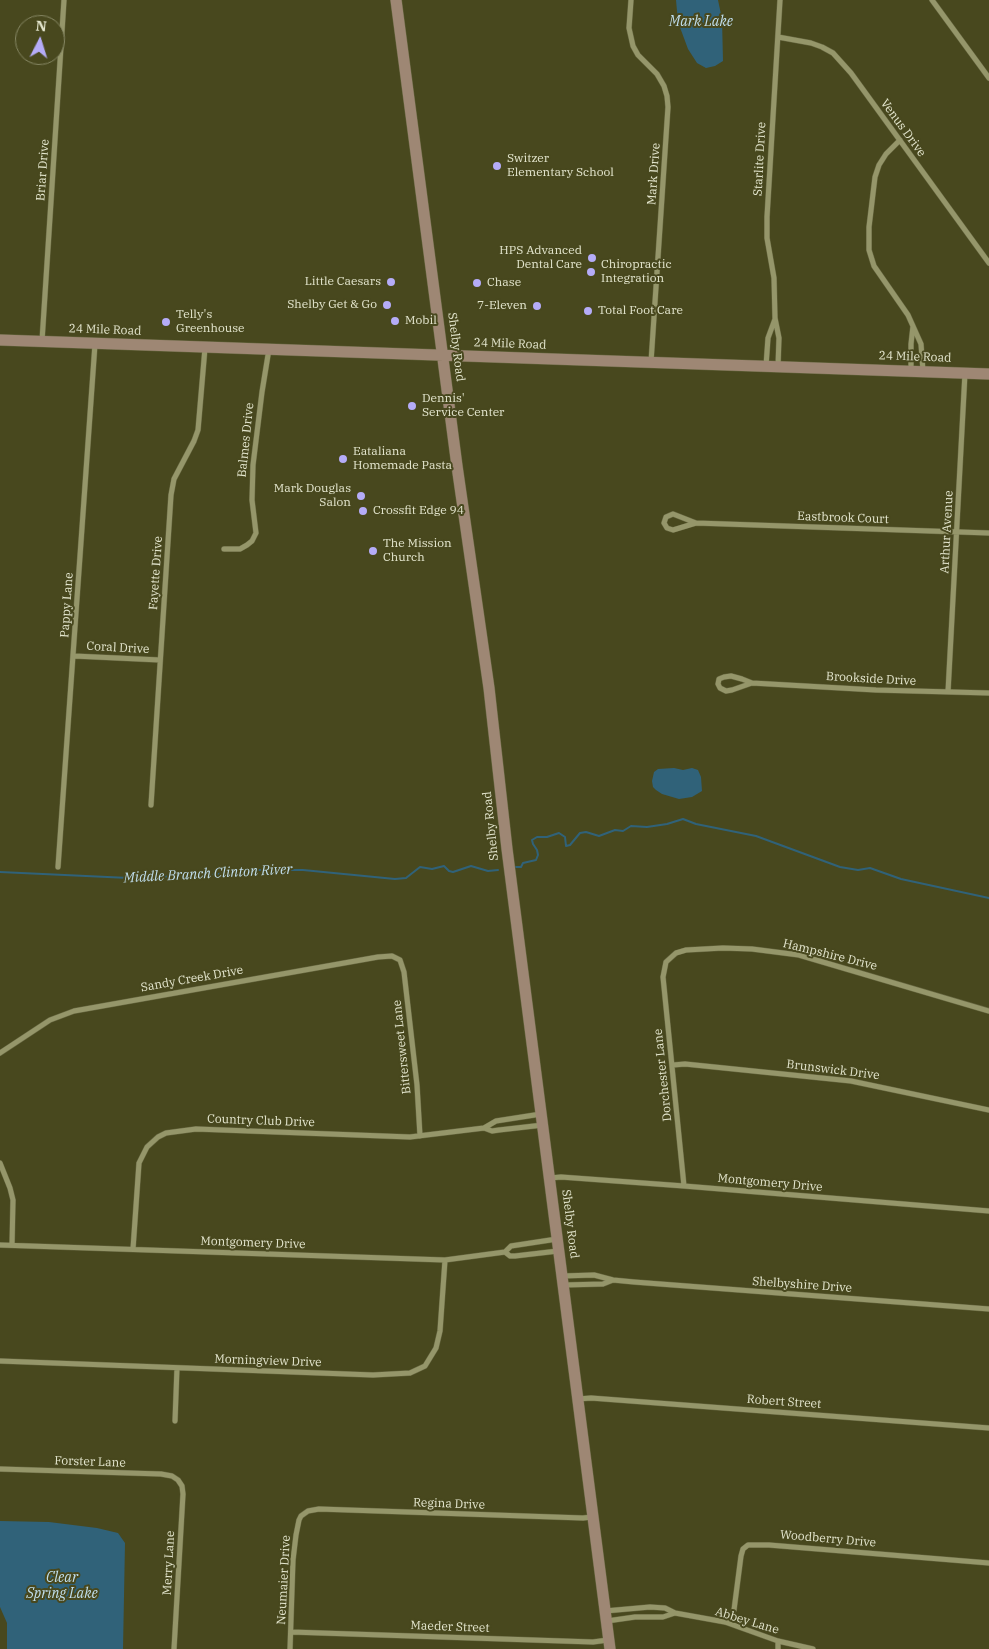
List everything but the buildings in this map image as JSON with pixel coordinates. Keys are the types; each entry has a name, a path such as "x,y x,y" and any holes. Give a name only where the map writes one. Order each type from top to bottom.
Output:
{"street":[{"name":"Briar Drive","path":"42,342 64,0"},
{"name":"Shelby Road","path":"396,0 457,466 490,695 508,858 609,1645"},
{"name":"Mark Drive","path":"631,0 629,28 632,46 664,86 668,107 651,362"},
{"name":"Starlite Drive","path":"778,366 779,338 775,318 774,278 767,238 767,217 780,0"},
{"path":"932,0 989,78"},
{"name":"Venus Drive","path":"778,37 822,47 832,53 851,73 989,263"},
{"path":"900,140 886,154 879,165 875,177 869,228 869,250 879,275 904,310 922,344 917,371"},
{"name":"Starlite Drive","path":"766,366 768,338 775,318"},
{"path":"913,326 911,344 917,371"},
{"name":"24 Mile Road","path":"0,340 989,374"},
{"name":"Pappy Lane","path":"58,867 96,344"},
{"name":"Fayette Drive","path":"150,805 171,495 174,479 198,430 205,348"},
{"name":"Balmes Drive","path":"224,549 240,549 252,541 256,533 252,500 253,465 269,349"},
{"name":"Arthur Avenue","path":"948,692 966,373"},
{"name":"Eastbrook Court","path":"696,523 673,530 664,523 666,517 672,514 696,523 989,533"},
{"name":"Coral Drive","path":"74,656 160,660"},
{"name":"Brookside Drive","path":"752,683 726,691 721,689 718,684 719,679 731,676 752,683 876,690 989,693"},
{"name":"Hampshire Drive","path":"666,962 676,953 702,948 752,949 783,953 816,959 989,1011"},
{"name":"Sandy Creek Drive","path":"0,1053 50,1020 74,1011 378,956 397,958"},
{"name":"Bittersweet Lane","path":"397,958 404,972 417,1085 420,1136"},
{"name":"Dorchester Lane","path":"666,962 663,977 684,1186"},
{"name":"Brunswick Drive","path":"673,1065 685,1064 851,1081 989,1110"},
{"name":"Country Club Drive","path":"484,1128 496,1121 542,1120"},
{"name":"Country Club Drive","path":"133,1249 138,1163 147,1147 158,1137 166,1133 196,1129 394,1137 420,1136 484,1128 499,1130 542,1120"},
{"path":"0,1163 13,1200 12,1245"},
{"name":"Montgomery Drive","path":"550,1178 563,1177 684,1186 989,1211"},
{"name":"Montgomery Drive","path":"0,1245 445,1260 505,1252 511,1246 558,1245"},
{"name":"Montgomery Drive","path":"505,1252 510,1256 515,1256 558,1245"},
{"name":"Morningview Drive","path":"0,1361 373,1375 394,1375 416,1371 429,1361 439,1340 445,1260"},
{"name":"Shelbyshire Drive","path":"563,1281 594,1275 613,1280 989,1309"},
{"name":"Shelbyshire Drive","path":"563,1281 603,1284 613,1280"},
{"path":"175,1421 177,1368"},
{"name":"Robert Street","path":"577,1399 591,1398 989,1428"},
{"name":"Forster Lane","path":"0,1469 161,1474 172,1476 178,1480"},
{"name":"Merry Lane","path":"174,1649 183,1494 182,1486 178,1480"},
{"name":"Regina Drive","path":"304,1513 319,1510 593,1517"},
{"name":"Neumaier Drive","path":"290,1649 293,1560 299,1520 304,1513"},
{"name":"Woodberry Drive","path":"725,1622 734,1610 741,1556 743,1549 748,1545 769,1545 989,1563"},
{"name":"Abbey Lane","path":"605,1616 642,1608 665,1608 675,1613 725,1622 778,1641 813,1649"},
{"name":"Abbey Lane","path":"605,1616 663,1617 675,1613"},
{"name":"Maeder Street","path":"291,1632 593,1642 609,1645"},
{"path":"778,1641 778,1649"}],"water":[{"name":"Mark Lake","path":"676,0 718,0 722,19 723,61 715,66 706,68 697,63 688,49 678,22"},
{"path":"658,769 698,770 701,777 702,791 692,797 679,799 662,794 656,790 653,787 652,781 654,772"},
{"name":"Clear Spring Lake","path":"0,1521 49,1522 97,1528 118,1533 125,1543 123,1649 7,1649 7,1623 0,1607"}],"waterway":[{"name":"Middle Branch Clinton River","path":"516,867 521,867 523,863 536,860 538,855 532,840 537,837 547,837 559,833 565,837 566,846 570,845 580,833 586,832 599,836 615,830 623,831 631,826 647,827 683,819 696,824 756,836 840,867 858,870 870,868 901,879 989,898"},
{"name":"Middle Branch Clinton River","path":"0,872 129,878 211,875 248,870 303,870 395,879 406,878 420,867 432,869 444,866 453,872 471,866 488,871 498,870"}],"place":[{"name":"Switzer Elementary School","path":"497,166"},
{"name":"HPS Advanced Dental Care","path":"592,258"},
{"name":"Chiropractic Integration","path":"591,272"},
{"name":"Little Caesars","path":"391,282"},
{"name":"Chase","path":"477,283"},
{"name":"Shelby Get & Go","path":"387,305"},
{"name":"7-Eleven","path":"537,306"},
{"name":"Total Foot Care","path":"588,311"},
{"name":"Mobil","path":"395,321"},
{"name":"Telly's Greenhouse","path":"166,322"},
{"name":"Dennis' Service Center","path":"412,406"},
{"name":"Eataliana Homemade Pasta","path":"343,459"},
{"name":"Mark Douglas Salon","path":"361,496"},
{"name":"Crossfit Edge 94","path":"363,511"},
{"name":"The Mission Church","path":"373,551"}]}
